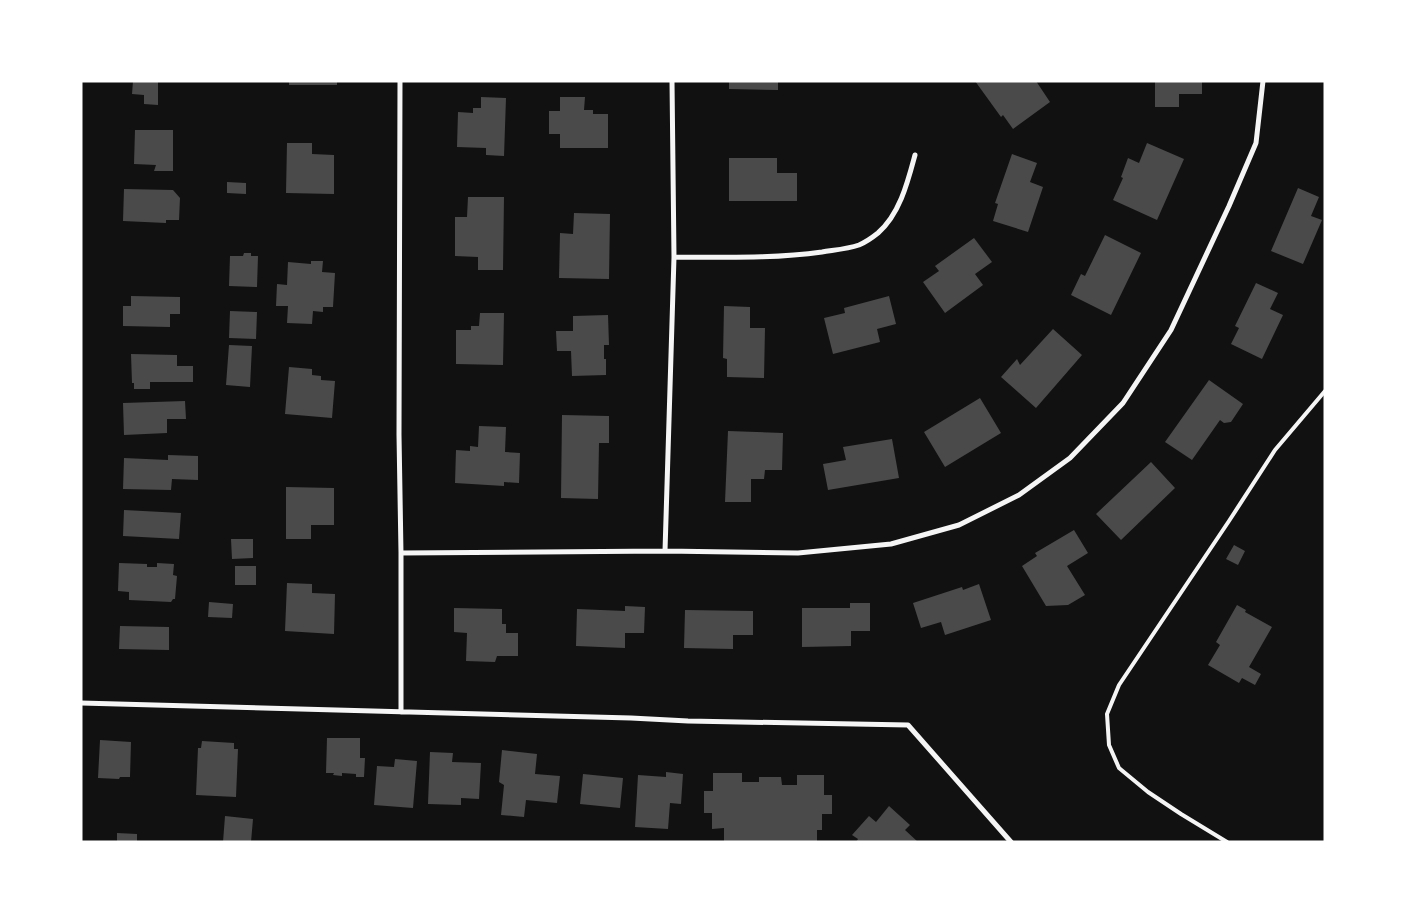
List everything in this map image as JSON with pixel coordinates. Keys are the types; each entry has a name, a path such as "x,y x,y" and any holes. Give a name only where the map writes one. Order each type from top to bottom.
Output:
{"street":[{"path":"400,81 399,434 401,712"},
{"path":"665,552 674,257 672,81"},
{"path":"401,553 798,553 892,544 959,525 1019,495 1070,458 1123,403 1171,330 1256,143 1263,81"},
{"path":"674,257 770,257 804,254 860,244 879,232 894,211 910,175 915,155"},
{"path":"81,703 688,721 908,725 1011,842"}],"lane":[{"path":"1226,842 1148,792 1119,768 1109,745 1107,714 1119,685 1276,450 1325,391"}],"building":[{"path":"133,81 158,81 158,105 144,104 144,95 132,94"},
{"path":"289,81 337,81 337,85 289,85"},
{"path":"729,81 778,81 778,90 729,89"},
{"path":"975,81 1036,81 1050,102 1013,129 1003,115 1001,117"},
{"path":"1155,81 1202,81 1202,94 1179,94 1179,107 1155,107"},
{"path":"481,97 506,98 504,156 486,155 486,148 457,147 458,112 473,113 473,108 481,108"},
{"path":"560,97 585,97 584,110 593,110 593,114 608,114 608,148 560,148 560,134 549,134 549,111 560,111"},
{"path":"135,130 173,130 173,171 154,171 156,165 134,164"},
{"path":"287,143 312,143 312,154 334,155 334,194 286,193"},
{"path":"1147,143 1184,159 1157,220 1113,200 1123,178 1121,177 1128,158 1139,163"},
{"path":"1012,154 1037,163 1030,182 1043,187 1028,232 993,221 998,204 995,203"},
{"path":"729,158 777,158 777,173 797,173 797,201 729,201"},
{"path":"227,182 246,183 246,194 227,193"},
{"path":"1298,188 1319,197 1311,216 1322,220 1303,264 1271,251"},
{"path":"124,189 173,190 180,198 179,220 166,220 166,223 123,221"},
{"path":"468,197 504,197 503,270 478,270 478,257 455,256 455,217 467,217"},
{"path":"574,213 610,214 609,279 559,278 560,233 573,234"},
{"path":"1105,235 1141,253 1111,315 1071,295 1081,274 1085,276"},
{"path":"974,238 992,262 975,274 983,285 945,313 923,282 939,271 935,266"},
{"path":"244,253 258,256 257,287 229,286 230,256 243,256"},
{"path":"311,261 323,261 322,272 335,273 333,307 323,307 323,312 313,311 312,324 287,323 288,306 276,306 277,284 287,285 288,262 311,264"},
{"path":"1256,283 1278,293 1270,309 1283,315 1262,359 1231,344 1239,328 1235,326"},
{"path":"131,296 180,297 180,314 170,314 170,327 123,326 123,306 131,306"},
{"path":"889,296 896,324 877,329 880,342 833,354 824,318 845,313 844,308"},
{"path":"724,306 750,307 750,328 765,328 764,378 727,377 727,359 723,358"},
{"path":"230,311 257,312 256,339 229,338"},
{"path":"480,313 504,313 503,365 456,364 456,330 471,330 471,326 479,326"},
{"path":"608,315 609,345 604,345 606,375 572,376 571,351 557,351 556,331 573,331 573,316"},
{"path":"1053,329 1082,355 1036,408 1001,377 1017,359 1020,365"},
{"path":"229,345 252,346 250,387 226,385"},
{"path":"131,354 177,355 177,366 193,366 193,382 150,382 150,389 134,389"},
{"path":"289,367 312,369 312,375 321,376 321,380 335,381 332,418 285,414"},
{"path":"1209,380 1243,404 1231,422 1224,423 1220,420 1192,460 1165,442"},
{"path":"980,398 1001,433 945,467 924,432"},
{"path":"185,401 186,419 167,419 167,433 124,435 123,403"},
{"path":"562,415 609,416 609,443 599,443 598,499 561,498"},
{"path":"479,426 506,427 505,452 520,453 519,483 504,482 504,486 455,483 456,450 470,451 470,446 478,447"},
{"path":"728,431 783,433 782,470 765,470 764,479 751,479 751,502 725,502"},
{"path":"892,439 899,478 828,490 823,464 846,460 843,447"},
{"path":"168,455 198,456 198,480 172,479 171,490 123,489 124,458 168,460"},
{"path":"1151,462 1175,488 1121,540 1096,514"},
{"path":"286,487 334,488 334,525 311,525 311,539 286,539"},
{"path":"124,510 181,513 179,539 123,536"},
{"path":"1074,530 1088,553 1067,566 1085,595 1068,605 1046,606 1022,566 1037,556 1035,553"},
{"path":"231,539 253,539 253,558 232,559"},
{"path":"1234,545 1245,551 1238,565 1226,559"},
{"path":"119,563 147,564 147,567 157,567 157,563 174,564 173,575 177,576 175,599 171,602 129,600 129,592 118,591"},
{"path":"235,566 256,566 256,585 235,585"},
{"path":"287,583 312,584 312,593 335,594 334,634 285,631"},
{"path":"979,584 991,620 945,635 941,622 921,628 913,603 962,587 963,590"},
{"path":"209,602 233,604 232,618 208,617"},
{"path":"850,603 870,603 870,631 851,631 851,646 802,647 802,608 850,608"},
{"path":"1237,605 1246,610 1245,612 1272,627 1249,667 1261,674 1255,685 1242,678 1239,683 1208,665 1220,645 1216,642"},
{"path":"625,606 645,607 644,633 625,633 625,648 576,646 577,609 625,611"},
{"path":"454,608 502,609 502,624 506,624 506,633 518,633 518,656 497,656 495,662 466,661 467,633 454,632"},
{"path":"685,610 753,611 753,635 733,635 733,649 684,648"},
{"path":"120,626 169,627 169,650 119,649"},
{"path":"327,738 360,738 360,758 365,758 364,777 356,777 356,774 342,773 342,776 326,773"},
{"path":"100,740 131,742 130,777 120,777 119,779 98,778"},
{"path":"202,741 234,743 234,749 238,749 236,797 196,795 198,748 201,748"},
{"path":"502,750 537,754 535,774 560,776 557,803 526,800 524,817 501,815 504,785 499,782"},
{"path":"430,752 453,753 452,762 481,763 479,799 461,798 461,805 428,804"},
{"path":"395,759 417,761 413,808 374,805 377,766 394,767"},
{"path":"666,772 683,774 681,804 670,803 668,829 635,827 638,775 666,777"},
{"path":"713,773 742,773 742,782 759,782 759,777 781,777 782,785 797,785 797,775 824,775 824,795 832,795 832,814 822,814 822,830 817,830 817,842 724,842 724,828 712,829 712,813 704,813 704,791 713,791"},
{"path":"583,774 623,778 620,808 580,804"},
{"path":"889,806 910,825 905,830 918,842 856,842 858,839 852,835 869,816 876,822"},
{"path":"225,816 253,819 251,842 223,842"},
{"path":"117,833 137,834 137,842 117,842"}]}
